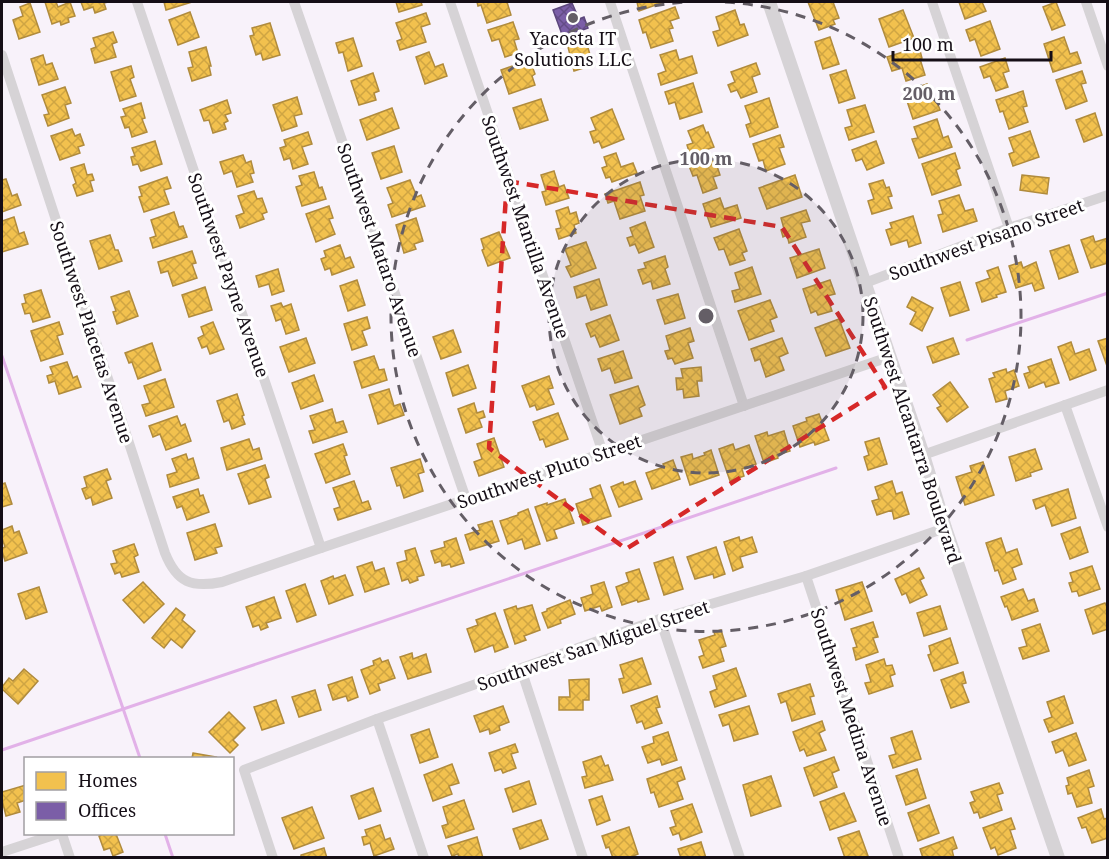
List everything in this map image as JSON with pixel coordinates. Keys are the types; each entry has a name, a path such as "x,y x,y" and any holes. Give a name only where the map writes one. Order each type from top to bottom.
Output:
{"street":[{"name":"Southwest Payne Avenue","path":"137,2 321,548"},
{"name":"Southwest Mataro Avenue","path":"294,2 466,499"},
{"name":"Southwest Mantilla Avenue","path":"450,2 603,453"},
{"path":"610,2 744,406"},
{"name":"Southwest Alcantarra Boulevard","path":"769,2 1058,858"},
{"path":"932,2 1009,228"},
{"path":"1086,2 1107,66"},
{"name":"Southwest Placetas Avenue","path":"2,55 165,553 174,571 181,577 190,583 209,585"},
{"name":"Southwest Pisano Street","path":"865,283 1009,228 1107,195"},
{"name":"Southwest Pluto Street","path":"209,585 889,357"},
{"path":"923,455 1107,390"},
{"path":"1065,405 1107,527"},
{"name":"Southwest San Miguel Street","path":"273,858 244,770 377,719 660,619 806,576 945,528"},
{"name":"Southwest Medina Avenue","path":"806,576 899,858"},
{"path":"660,619 740,858"},
{"path":"521,669 583,858"},
{"path":"377,719 424,858"},
{"path":"2,852 57,835"},
{"path":"60,835 70,858"}],"highlighted area":[{"path":"507,181 782,227 885,387 626,549 489,448"}],"building: Homes":[{"path":"45,2 56,2 58,7 70,2 75,16 68,18 69,22 61,25 60,21 52,24"},
{"path":"81,2 108,2 104,3 106,9 95,13 93,7 84,10"},
{"path":"164,2 192,2 166,10"},
{"path":"396,2 421,2 422,5 399,12"},
{"path":"477,2 507,2 511,15 487,23 481,5 478,6"},
{"path":"637,2 664,2 639,11"},
{"path":"808,2 833,2 839,18 833,20 835,24 819,30"},
{"path":"959,2 982,2 986,11 965,19"},
{"path":"1056,2 1065,25 1052,30 1043,7"},
{"path":"30,3 40,32 19,39 13,20 23,16 20,7"},
{"path":"675,7 679,18 670,21 673,28 669,29 673,41 651,48 639,20"},
{"path":"735,10 740,25 744,24 748,35 718,46 713,32 720,30 716,17"},
{"path":"903,10 914,38 889,47 879,19"},
{"path":"190,12 199,37 178,45 169,20"},
{"path":"426,13 430,24 421,27 426,42 400,50 397,41 402,39 396,23"},
{"path":"990,21 1000,49 981,56 975,39 970,41 966,30"},
{"path":"513,22 519,39 514,40 518,53 505,57 499,39 492,41 488,30"},
{"path":"270,23 280,55 263,60 261,53 256,55 250,36 254,35 252,28"},
{"path":"113,32 117,42 112,44 116,57 95,63 91,49 96,47 93,38"},
{"path":"830,37 839,64 823,69 815,42"},
{"path":"1064,37 1070,54 1077,52 1081,63 1053,72 1044,44"},
{"path":"353,38 362,66 348,71 343,52 339,53 336,43"},
{"path":"586,41 593,65 574,71 568,47"},
{"path":"206,47 211,75 192,81 188,68 193,67 189,52"},
{"path":"919,47 925,75 906,81 902,68 892,71 887,57"},
{"path":"676,50 679,60 692,56 697,73 661,85 658,74 666,71 660,55"},
{"path":"429,52 435,67 443,64 447,76 425,84 416,57"},
{"path":"43,55 46,65 52,63 58,79 39,85 31,59"},
{"path":"1005,58 1009,71 1003,73 1008,87 996,91 990,76 984,78 980,67"},
{"path":"527,61 535,74 532,76 535,85 509,94 501,70"},
{"path":"756,63 760,74 752,77 757,92 741,98 737,90 731,92 728,85 735,82 731,72"},
{"path":"131,66 134,77 130,79 136,96 120,101 111,72"},
{"path":"846,70 855,98 839,103 830,75"},
{"path":"1082,71 1086,83 1081,84 1087,101 1066,109 1056,80"},
{"path":"373,73 379,91 374,93 376,100 359,105 351,81"},
{"path":"693,83 702,112 680,119 675,102 669,104 665,92"},
{"path":"927,84 940,110 913,119 904,92"},
{"path":"65,87 71,103 65,105 69,118 48,126 44,115 49,114 42,95"},
{"path":"1023,91 1027,106 1023,107 1028,122 1009,129 1003,111 1000,112 996,100"},
{"path":"297,97 302,114 294,116 297,126 282,131 273,105"},
{"path":"769,98 778,127 750,137 746,125 751,123 745,106"},
{"path":"541,99 548,120 520,129 513,108"},
{"path":"227,100 231,113 225,115 228,121 224,123 226,129 213,133 209,120 204,121 200,110"},
{"path":"141,103 145,118 142,119 147,132 132,137 129,127 125,128 121,117 126,116 123,109"},
{"path":"865,105 874,132 849,140 845,128 852,126 847,110"},
{"path":"392,108 399,128 367,140 360,120"},
{"path":"612,109 624,139 602,148 599,141 594,143 590,132 596,130 591,118"},
{"path":"1095,113 1102,135 1084,142 1076,120"},
{"path":"937,119 943,138 948,136 952,147 919,158 912,139 918,138 914,127"},
{"path":"703,125 714,147 690,155 687,145 693,143 688,131"},
{"path":"72,129 75,136 80,134 84,145 78,147 80,153 60,160 51,136"},
{"path":"1030,131 1039,157 1013,166 1009,154 1014,152 1009,138"},
{"path":"308,132 312,144 302,147 308,164 293,169 290,158 284,160 280,148 286,146 284,140"},
{"path":"780,135 784,147 779,148 785,164 766,171 763,160 759,161 753,144"},
{"path":"155,141 162,164 141,171 138,164 133,165 131,157 135,156 132,148"},
{"path":"876,141 884,163 867,170 862,159 856,161 852,150"},
{"path":"394,146 402,172 381,179 372,153"},
{"path":"616,153 621,167 633,163 637,173 612,182 610,177 606,178 602,168 607,166 604,157"},
{"path":"955,153 960,168 956,170 961,185 932,195 922,164"},
{"path":"243,155 246,163 251,161 254,173 250,174 253,182 237,187 232,171 224,174 220,162"},
{"path":"714,157 720,175 713,177 717,188 703,193 697,175 693,176 689,166"},
{"path":"84,164 87,175 92,174 94,180 90,181 93,191 77,196 71,168"},
{"path":"554,171 559,187 564,185 569,198 546,205 542,192 546,191 541,175"},
{"path":"314,172 319,188 322,187 326,199 302,206 296,187 302,185 299,176"},
{"path":"795,175 802,197 767,209 759,188"},
{"path":"1022,175 1049,178 1047,194 1020,190"},
{"path":"167,177 171,188 164,190 169,204 144,212 139,197 142,196 139,187"},
{"path":"6,179 12,196 17,194 21,205 2,212 2,180"},
{"path":"410,180 417,197 421,195 425,206 392,217 388,205 393,203 387,188"},
{"path":"883,180 892,196 888,197 892,208 872,214 868,201 874,199 869,184"},
{"path":"640,182 644,195 640,196 645,211 620,219 614,201 608,203 605,194"},
{"path":"254,191 257,199 262,198 267,212 262,214 264,219 240,228 236,216 244,213 238,196"},
{"path":"959,195 965,211 973,209 977,221 943,232 938,215 943,214 939,201"},
{"path":"720,198 724,209 737,205 741,218 711,227 703,204"},
{"path":"329,206 333,218 329,219 335,234 316,242 306,214"},
{"path":"568,207 570,214 576,212 579,223 574,225 576,233 559,239 556,229 561,228 556,211"},
{"path":"806,210 810,221 801,223 806,237 789,243 787,235 783,237 781,230 784,229 781,218"},
{"path":"174,212 179,227 183,226 187,237 153,248 150,238 156,236 151,220"},
{"path":"913,216 921,243 909,247 907,240 891,245 886,230 892,228 890,223"},
{"path":"14,217 19,234 24,232 28,244 2,252 2,221"},
{"path":"416,218 423,241 414,244 416,249 404,253 396,225"},
{"path":"645,222 654,247 639,253 635,244 630,246 627,238 633,236 630,228"},
{"path":"739,229 747,251 742,253 745,260 730,265 724,249 719,250 714,238"},
{"path":"499,232 510,258 488,266 481,239"},
{"path":"110,235 122,261 99,269 90,241"},
{"path":"1093,236 1095,242 1108,238 1108,263 1091,268 1081,240"},
{"path":"586,242 596,268 571,277 566,267 571,265 565,249"},
{"path":"340,245 345,259 350,257 354,267 332,275 330,268 325,270 321,259 326,257 324,251"},
{"path":"1069,245 1078,272 1059,279 1050,251"},
{"path":"819,249 825,268 797,278 790,258"},
{"path":"192,251 196,263 192,264 197,278 173,286 168,271 161,273 158,262"},
{"path":"665,256 668,267 665,269 670,284 653,289 651,281 643,284 638,270 646,268 644,263"},
{"path":"1021,262 1023,268 1036,262 1044,288 1035,291 1032,283 1016,288 1009,266"},
{"path":"752,267 761,294 735,302 732,291 740,289 735,273"},
{"path":"998,267 1006,292 982,302 976,283 990,278 987,271"},
{"path":"278,269 284,291 272,295 269,284 259,287 256,276"},
{"path":"599,279 607,305 591,310 586,295 577,298 574,287"},
{"path":"357,280 365,305 348,311 340,286"},
{"path":"830,280 835,294 827,296 832,311 818,315 816,311 811,313 803,289"},
{"path":"960,282 969,310 950,316 941,288"},
{"path":"205,287 212,310 189,317 182,295"},
{"path":"41,290 50,317 33,322 30,313 25,314 22,304 26,303 24,295"},
{"path":"129,291 138,316 117,324 113,312 116,311 111,297"},
{"path":"678,294 685,318 665,324 657,300"},
{"path":"912,297 933,308 922,331 910,324 916,312 907,307"},
{"path":"770,300 777,317 770,320 774,331 749,340 738,311"},
{"path":"281,303 283,307 291,304 299,330 286,334 281,319 276,321 271,306"},
{"path":"610,315 619,340 600,347 595,335 591,337 586,324"},
{"path":"367,317 370,328 362,331 367,345 352,350 344,324"},
{"path":"839,319 850,348 826,356 815,328"},
{"path":"59,322 63,334 57,336 63,354 41,361 31,331"},
{"path":"213,322 224,349 210,354 207,346 202,348 198,338 204,335 201,327"},
{"path":"690,328 694,341 688,343 693,358 675,364 672,358 668,359 665,351 670,350 666,336"},
{"path":"453,330 461,352 441,359 433,337"},
{"path":"306,338 315,363 289,372 280,347"},
{"path":"782,338 788,353 779,357 784,370 766,377 760,359 755,361 751,349"},
{"path":"953,338 959,354 933,363 927,347"},
{"path":"1108,338 1108,366 1107,366 1098,341"},
{"path":"1071,342 1075,354 1089,349 1096,370 1070,380 1058,347"},
{"path":"152,343 161,370 138,379 132,362 129,363 125,353"},
{"path":"623,351 632,378 615,383 610,368 602,371 598,359"},
{"path":"374,356 379,370 384,369 387,380 362,388 354,362"},
{"path":"1051,359 1059,383 1046,387 1044,382 1029,388 1024,374 1030,372 1028,367"},
{"path":"67,362 73,378 77,376 81,387 59,394 55,381 49,383 47,376 53,374 50,367"},
{"path":"468,365 476,388 453,396 446,373"},
{"path":"701,367 702,381 697,381 699,396 684,398 683,389 677,390 676,378 683,378 681,369"},
{"path":"1006,369 1007,373 1014,370 1019,386 1005,391 1007,399 996,402 989,379 995,377 993,373"},
{"path":"314,375 323,401 301,409 292,383"},
{"path":"549,376 553,388 548,389 554,404 537,410 535,405 530,407 522,386"},
{"path":"165,379 174,407 146,416 142,405 150,403 144,386"},
{"path":"950,382 968,407 947,422 937,408 941,406 933,395"},
{"path":"638,386 645,405 639,408 642,416 620,424 610,395"},
{"path":"389,389 394,406 400,404 404,415 378,424 369,395"},
{"path":"237,394 245,424 232,429 229,420 224,422 217,401"},
{"path":"474,403 477,413 483,411 485,417 479,419 482,427 466,433 458,409"},
{"path":"332,409 336,423 343,421 347,432 313,443 309,431 315,430 310,416"},
{"path":"558,413 568,439 546,447 543,439 540,440 533,422"},
{"path":"819,414 829,440 800,447 793,426 807,421 806,418"},
{"path":"177,416 181,426 185,424 191,441 166,450 160,434 153,437 149,426"},
{"path":"784,431 790,451 777,455 778,458 764,463 755,436 767,432 768,436"},
{"path":"494,438 504,467 479,476 474,462 482,459 477,444"},
{"path":"879,438 887,464 868,470 864,457 869,455 865,442"},
{"path":"249,439 253,450 259,448 262,459 227,470 221,448"},
{"path":"343,444 350,474 326,483 315,454"},
{"path":"733,444 735,450 749,445 756,464 742,469 744,476 730,481 719,449"},
{"path":"1035,449 1042,469 1016,481 1009,457"},
{"path":"711,450 719,475 690,485 681,457 692,454 693,459"},
{"path":"186,454 188,460 193,458 199,478 170,487 167,475 177,472 172,459"},
{"path":"420,459 424,472 418,474 423,491 404,498 391,468"},
{"path":"673,460 680,479 652,489 646,473 664,467 663,464"},
{"path":"983,462 994,495 965,505 956,477 972,472 970,466"},
{"path":"265,465 269,477 265,479 271,497 249,504 238,474"},
{"path":"107,469 111,479 106,481 112,498 93,505 91,497 86,499 82,489 87,487 84,477"},
{"path":"354,481 362,503 368,501 371,509 338,520 334,509 340,507 333,488"},
{"path":"635,481 642,499 619,507 611,487 623,482 624,485"},
{"path":"892,481 896,494 902,492 909,514 894,519 892,510 877,515 872,501 879,499 875,487"},
{"path":"5,483 12,504 2,507 2,484"},
{"path":"600,485 611,516 583,525 576,504 593,498 590,489"},
{"path":"198,489 200,496 203,495 209,512 187,520 182,506 177,508 173,497"},
{"path":"1068,489 1076,518 1052,526 1045,505 1036,509 1033,500"},
{"path":"565,499 574,523 554,530 557,538 547,541 535,507"},
{"path":"528,509 540,544 525,549 522,539 508,544 500,521"},
{"path":"492,521 499,541 470,550 465,535 480,530 478,525"},
{"path":"215,524 222,546 215,548 217,553 195,560 187,533"},
{"path":"12,526 14,533 19,531 27,553 5,561 2,551 5,547 2,530"},
{"path":"1080,527 1088,552 1070,559 1061,534"},
{"path":"739,537 740,541 752,537 757,552 740,557 743,567 733,571 724,542"},
{"path":"456,538 464,563 451,567 450,564 442,566 441,561 435,563 431,551 445,547 444,542"},
{"path":"1001,538 1006,553 1017,549 1022,564 1012,568 1016,579 1003,584 998,570 995,571 986,543"},
{"path":"134,544 138,555 134,557 139,572 122,577 120,572 115,574 111,564 117,563 113,551"},
{"path":"716,547 725,574 714,578 713,574 695,579 687,557"},
{"path":"415,548 424,575 410,583 408,579 402,581 397,563 407,560 405,551"},
{"path":"673,557 683,589 664,595 654,563"},
{"path":"372,562 375,571 384,568 389,584 365,592 357,567"},
{"path":"1092,566 1100,589 1079,596 1077,591 1072,592 1069,583 1073,582 1070,573"},
{"path":"919,568 924,578 920,580 927,595 910,603 906,593 902,595 895,579"},
{"path":"639,569 649,599 622,605 616,587 629,582 626,573"},
{"path":"345,575 353,595 329,604 321,581 333,576 334,579"},
{"path":"143,582 164,604 144,623 123,600"},
{"path":"604,582 612,607 602,611 600,606 585,611 581,598 593,594 591,586"},
{"path":"862,582 872,611 845,620 836,590"},
{"path":"305,584 316,615 297,622 286,591"},
{"path":"39,587 47,612 26,619 18,594"},
{"path":"1023,589 1028,601 1034,599 1038,611 1012,620 1001,597"},
{"path":"274,597 281,618 266,623 268,627 261,630 259,625 253,627 246,607"},
{"path":"570,600 575,614 548,628 542,613"},
{"path":"1105,603 1108,609 1108,629 1093,634 1085,610"},
{"path":"532,605 540,630 524,636 526,640 515,644 504,610 516,606 517,609"},
{"path":"940,606 947,629 924,636 917,613"},
{"path":"176,608 185,615 182,620 195,631 182,648 171,639 164,648 152,638"},
{"path":"495,613 508,647 495,652 493,645 475,652 467,629 478,625 476,620"},
{"path":"873,622 878,637 873,638 878,652 856,660 853,648 857,647 851,629"},
{"path":"1040,624 1049,651 1023,659 1019,648 1027,646 1022,630"},
{"path":"721,630 726,646 720,648 724,661 703,668 699,657 704,655 699,640 715,635 714,632"},
{"path":"950,638 958,663 934,671 928,655 931,654 929,646"},
{"path":"412,653 413,659 426,654 431,672 408,679 400,657"},
{"path":"380,658 382,662 388,660 395,678 378,684 380,690 370,694 361,670 374,665 373,661"},
{"path":"642,658 651,684 623,693 619,679 624,678 620,665"},
{"path":"884,659 886,666 892,665 895,674 890,676 893,686 869,694 865,683 871,682 866,665"},
{"path":"736,668 746,696 715,707 710,692 717,689 713,676"},
{"path":"24,669 38,681 18,704 2,687 9,678 13,681"},
{"path":"963,672 966,683 962,684 969,702 951,708 941,680"},
{"path":"352,677 358,697 348,701 346,696 333,700 328,685"},
{"path":"589,679 589,700 583,700 583,710 559,710 559,697 570,697 569,680"},
{"path":"810,684 814,696 810,697 815,714 792,721 786,701 781,703 778,694"},
{"path":"315,690 321,710 299,717 292,697"},
{"path":"657,696 660,707 656,708 662,723 645,729 642,721 637,723 631,706"},
{"path":"1064,696 1073,723 1049,732 1044,720 1052,717 1047,702"},
{"path":"276,700 284,723 262,730 254,707"},
{"path":"503,706 509,722 499,726 500,730 490,734 489,729 480,732 474,716"},
{"path":"749,706 758,734 734,741 729,724 723,726 719,715"},
{"path":"229,712 245,728 233,740 238,745 230,753 209,732"},
{"path":"822,721 825,730 819,733 826,750 807,756 804,749 800,751 793,732"},
{"path":"429,729 438,757 420,763 411,735"},
{"path":"912,731 921,759 893,768 889,756 896,754 891,738"},
{"path":"668,732 677,760 662,765 660,759 648,763 642,747 654,743 653,737"},
{"path":"1076,733 1086,760 1069,766 1063,750 1056,753 1052,742"},
{"path":"515,744 518,752 511,754 516,768 503,773 501,769 495,771 489,753"},
{"path":"193,753 216,757 192,757"},
{"path":"601,756 605,766 608,765 613,780 585,788 582,777 587,776 583,762"},
{"path":"834,757 839,770 832,773 837,787 814,796 804,768"},
{"path":"452,764 459,783 449,786 452,794 433,801 424,775"},
{"path":"681,767 685,779 677,782 683,799 659,807 654,792 651,793 647,779"},
{"path":"917,769 926,798 906,805 896,776"},
{"path":"1089,770 1094,786 1088,788 1092,803 1077,807 1072,793 1068,794 1067,778"},
{"path":"771,776 781,806 751,816 743,785"},
{"path":"529,781 536,804 513,812 505,789"},
{"path":"999,783 1003,793 997,795 1002,810 980,818 978,812 974,813 970,803 975,801 971,792"},
{"path":"24,786 24,801 17,803 20,812 6,816 2,792"},
{"path":"373,788 381,811 359,819 351,796"},
{"path":"844,793 856,821 830,830 820,802"},
{"path":"602,796 610,820 597,825 589,800"},
{"path":"464,800 474,829 446,838 442,826 448,824 443,807"},
{"path":"692,804 702,832 681,840 679,833 673,835 670,828 676,826 671,811"},
{"path":"929,805 939,833 918,841 908,813"},
{"path":"312,807 324,838 294,849 282,818"},
{"path":"1101,809 1104,819 1108,818 1108,838 1092,843 1086,827 1082,828 1078,818"},
{"path":"1011,818 1015,829 1010,830 1016,848 998,855 995,847 991,849 983,828"},
{"path":"541,820 548,839 520,849 513,829"},
{"path":"380,825 385,840 390,838 394,849 374,856 370,843 364,845 362,837 367,836 365,830"},
{"path":"629,827 638,854 628,858 613,858 602,836"},
{"path":"859,831 868,856 845,858 838,838"},
{"path":"116,835 123,852 113,856 110,848 104,850 99,836"},
{"path":"477,837 483,858 459,858 458,854 452,856 448,846"},
{"path":"953,837 957,848 952,850 954,858 923,858 920,849"},
{"path":"701,842 706,858 681,858 678,849"},
{"path":"324,848 327,858 301,858 301,855"}],"building: Offices":[{"path":"572,3 579,19 584,17 588,28 563,37 553,10"}],"waterway":[{"path":"967,340 1108,293"},
{"path":"2,356 140,757"},
{"path":"2,750 836,468"},
{"path":"165,835 173,858"}],"place":[{"name":"Yacosta IT Solutions LLC","path":"573,18"}]}
